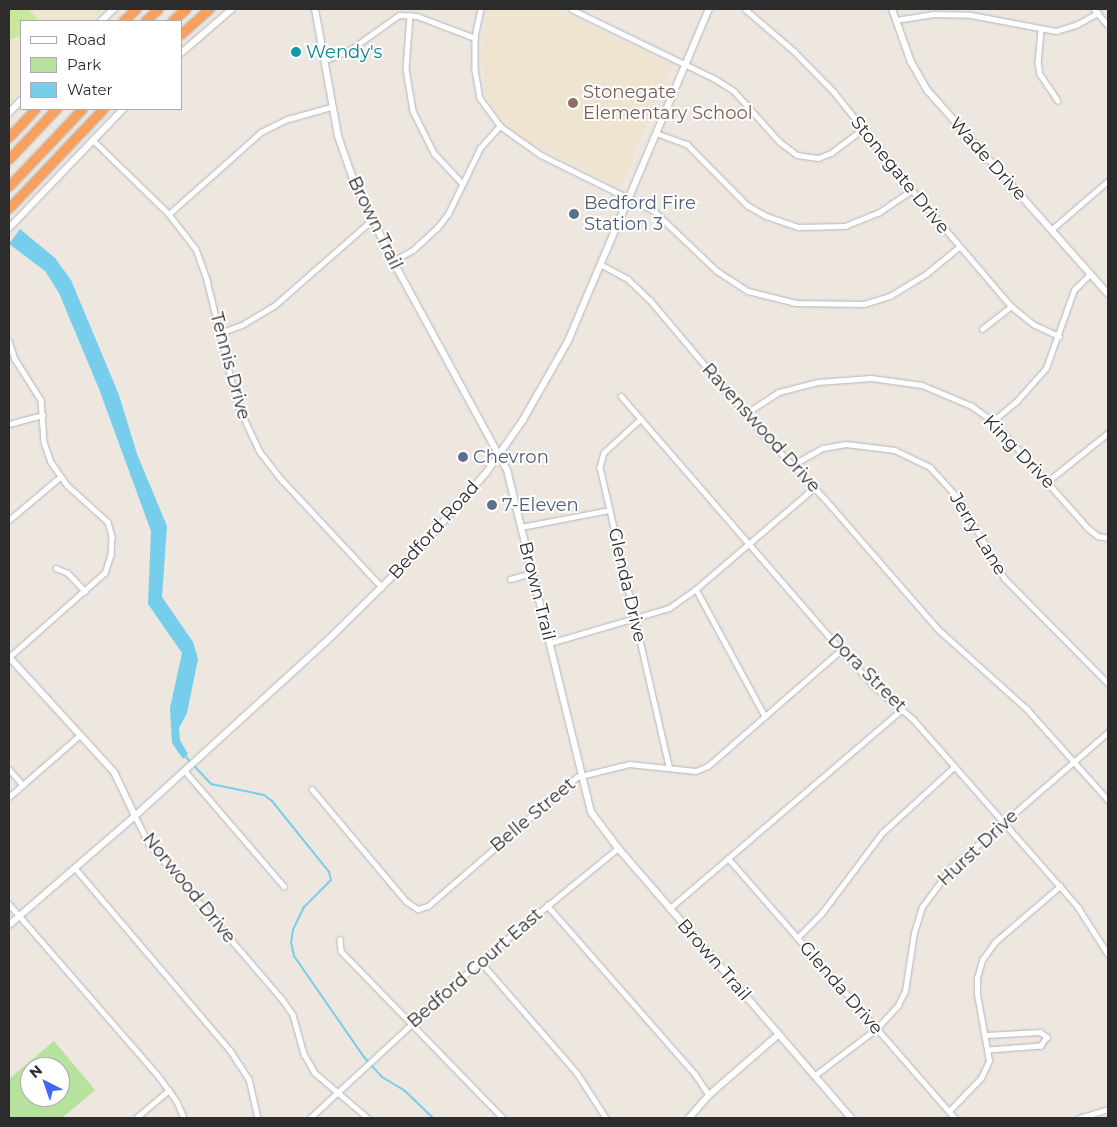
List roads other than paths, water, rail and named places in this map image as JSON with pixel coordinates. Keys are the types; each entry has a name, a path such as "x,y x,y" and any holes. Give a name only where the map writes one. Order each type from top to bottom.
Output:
{"highway":[{"path":"124,20 136,9"},
{"path":"146,20 158,9"},
{"path":"173,20 186,9"},
{"path":"182,33 209,9"},
{"path":"9,137 34,110"},
{"path":"9,159 55,110"},
{"path":"9,186 81,110"},
{"path":"9,208 102,110"}],"street":[{"path":"102,20 114,9"},
{"path":"182,52 232,9"},
{"name":"Brown Trail","path":"315,9 326,60 331,107 342,151 372,220 393,261 507,470 592,812 618,848 851,1118"},
{"path":"481,9 476,38 475,70 480,98 500,126 541,155 662,217 727,278 770,299 796,303 852,305 878,300 926,274 959,247"},
{"path":"571,9 686,63 734,91 780,142 797,156 818,158 832,154 863,129"},
{"name":"Bedford Road","path":"9,925 187,769 382,587 459,507 499,454 568,341 709,9"},
{"name":"Stonegate Drive","path":"745,9 814,71 959,247 1012,306 1033,324 1059,336"},
{"name":"Wade Drive","path":"892,9 911,62 928,91 1108,294"},
{"path":"896,20 932,14 971,14 1041,30 1061,31 1096,11 1108,24"},
{"path":"410,14 406,69 413,111 434,153 463,184"},
{"path":"326,60 350,50 394,17 410,14 476,38"},
{"path":"1041,30 1039,68 1058,101"},
{"path":"9,113 20,101"},
{"path":"169,214 261,132 288,119 331,107"},
{"path":"9,228 92,139 122,110"},
{"path":"393,261 413,250 438,228 463,184 480,148 500,126"},
{"path":"656,133 687,144 747,205 766,216 798,227 845,226 878,213 912,190"},
{"name":"Tennis Drive","path":"92,139 169,214 196,249 240,411 260,452 283,482 382,587"},
{"path":"1051,230 1108,181"},
{"path":"220,333 242,325 274,306 372,220"},
{"name":"Ravenswood Drive","path":"600,264 628,279 644,293 745,414 814,488 913,603 939,630 1010,692 1075,761 1108,800"},
{"path":"993,422 1036,381 1046,368 1074,290 1090,274"},
{"path":"982,329 1012,306"},
{"path":"9,341 15,359 41,400 46,452 60,477 99,512 111,529 108,567 85,591 9,657"},
{"name":"King Drive","path":"745,414 791,388 818,382 871,378 904,381 940,391 972,406 993,422 1048,481 1088,528 1098,536 1108,538"},
{"name":"Dora Street","path":"622,396 841,650 876,687 902,709 1060,886 1078,907 1108,954"},
{"path":"9,424 43,415"},
{"name":"Glenda Drive","path":"641,419 607,449 600,460 609,510 669,767"},
{"path":"1048,481 1108,433"},
{"name":"Jerry Lane","path":"792,465 823,448 846,444 895,450 930,467 959,499 1005,579 1108,683"},
{"path":"9,520 60,477"},
{"path":"550,643 669,608 696,589 814,488"},
{"path":"521,527 609,510"},
{"path":"56,568 68,573 85,591"},
{"path":"510,579 533,573"},
{"path":"696,589 765,716"},
{"name":"Belle Street","path":"312,790 406,901 418,909 428,906 582,775 629,764 703,769 841,650"},
{"name":"Norwood Drive","path":"9,657 79,736 114,772 149,844 282,999 292,1015 309,1063 336,1092 368,1118"},
{"path":"669,908 902,709"},
{"name":"Hurst Drive","path":"814,1076 876,1029 898,1005 904,991 918,920 930,894 950,869 1108,732"},
{"path":"9,798 79,736"},
{"path":"797,938 827,907 888,826 954,767"},
{"path":"9,769 23,785"},
{"path":"187,769 284,886"},
{"name":"Bedford Court East","path":"310,1118 480,961 618,848"},
{"name":"Glenda Drive","path":"728,858 955,1118"},
{"path":"74,868 230,1050 249,1079 258,1118"},
{"path":"949,1112 985,1072 989,1050 977,994 977,978 982,960 995,942 1060,886"},
{"path":"9,904 169,1090 184,1118"},
{"path":"547,905 695,1074 709,1095"},
{"path":"340,939 341,951 410,1025 502,1118"},
{"path":"480,961 577,1073 606,1118"},
{"path":"986,1035 1040,1032 1047,1037 1041,1046 989,1050"},
{"path":"689,1118 709,1095 778,1034"},
{"path":"136,1118 169,1090"},
{"path":"1079,1118 1108,1109"}],"water":[{"path":"20,229 55,258 71,280 119,395 137,454 167,526 162,597 193,642 198,659 187,713 179,728 180,740 188,754 183,759 172,743 170,708 182,653 148,604 151,531 99,389 59,293 45,271 9,244"}],"waterway":[{"path":"184,755 211,784 264,795 272,801 329,872 331,880 304,907 293,930 291,942 294,956 364,1057 382,1077 405,1091 433,1118"}],"place":[{"name":"Wendy's","path":"296,52"},
{"name":"Stonegate Elementary School","path":"573,103"},
{"name":"Bedford Fire Station 3","path":"574,214"},
{"name":"Chevron","path":"463,457"},
{"name":"7-Eleven","path":"492,505"}]}
